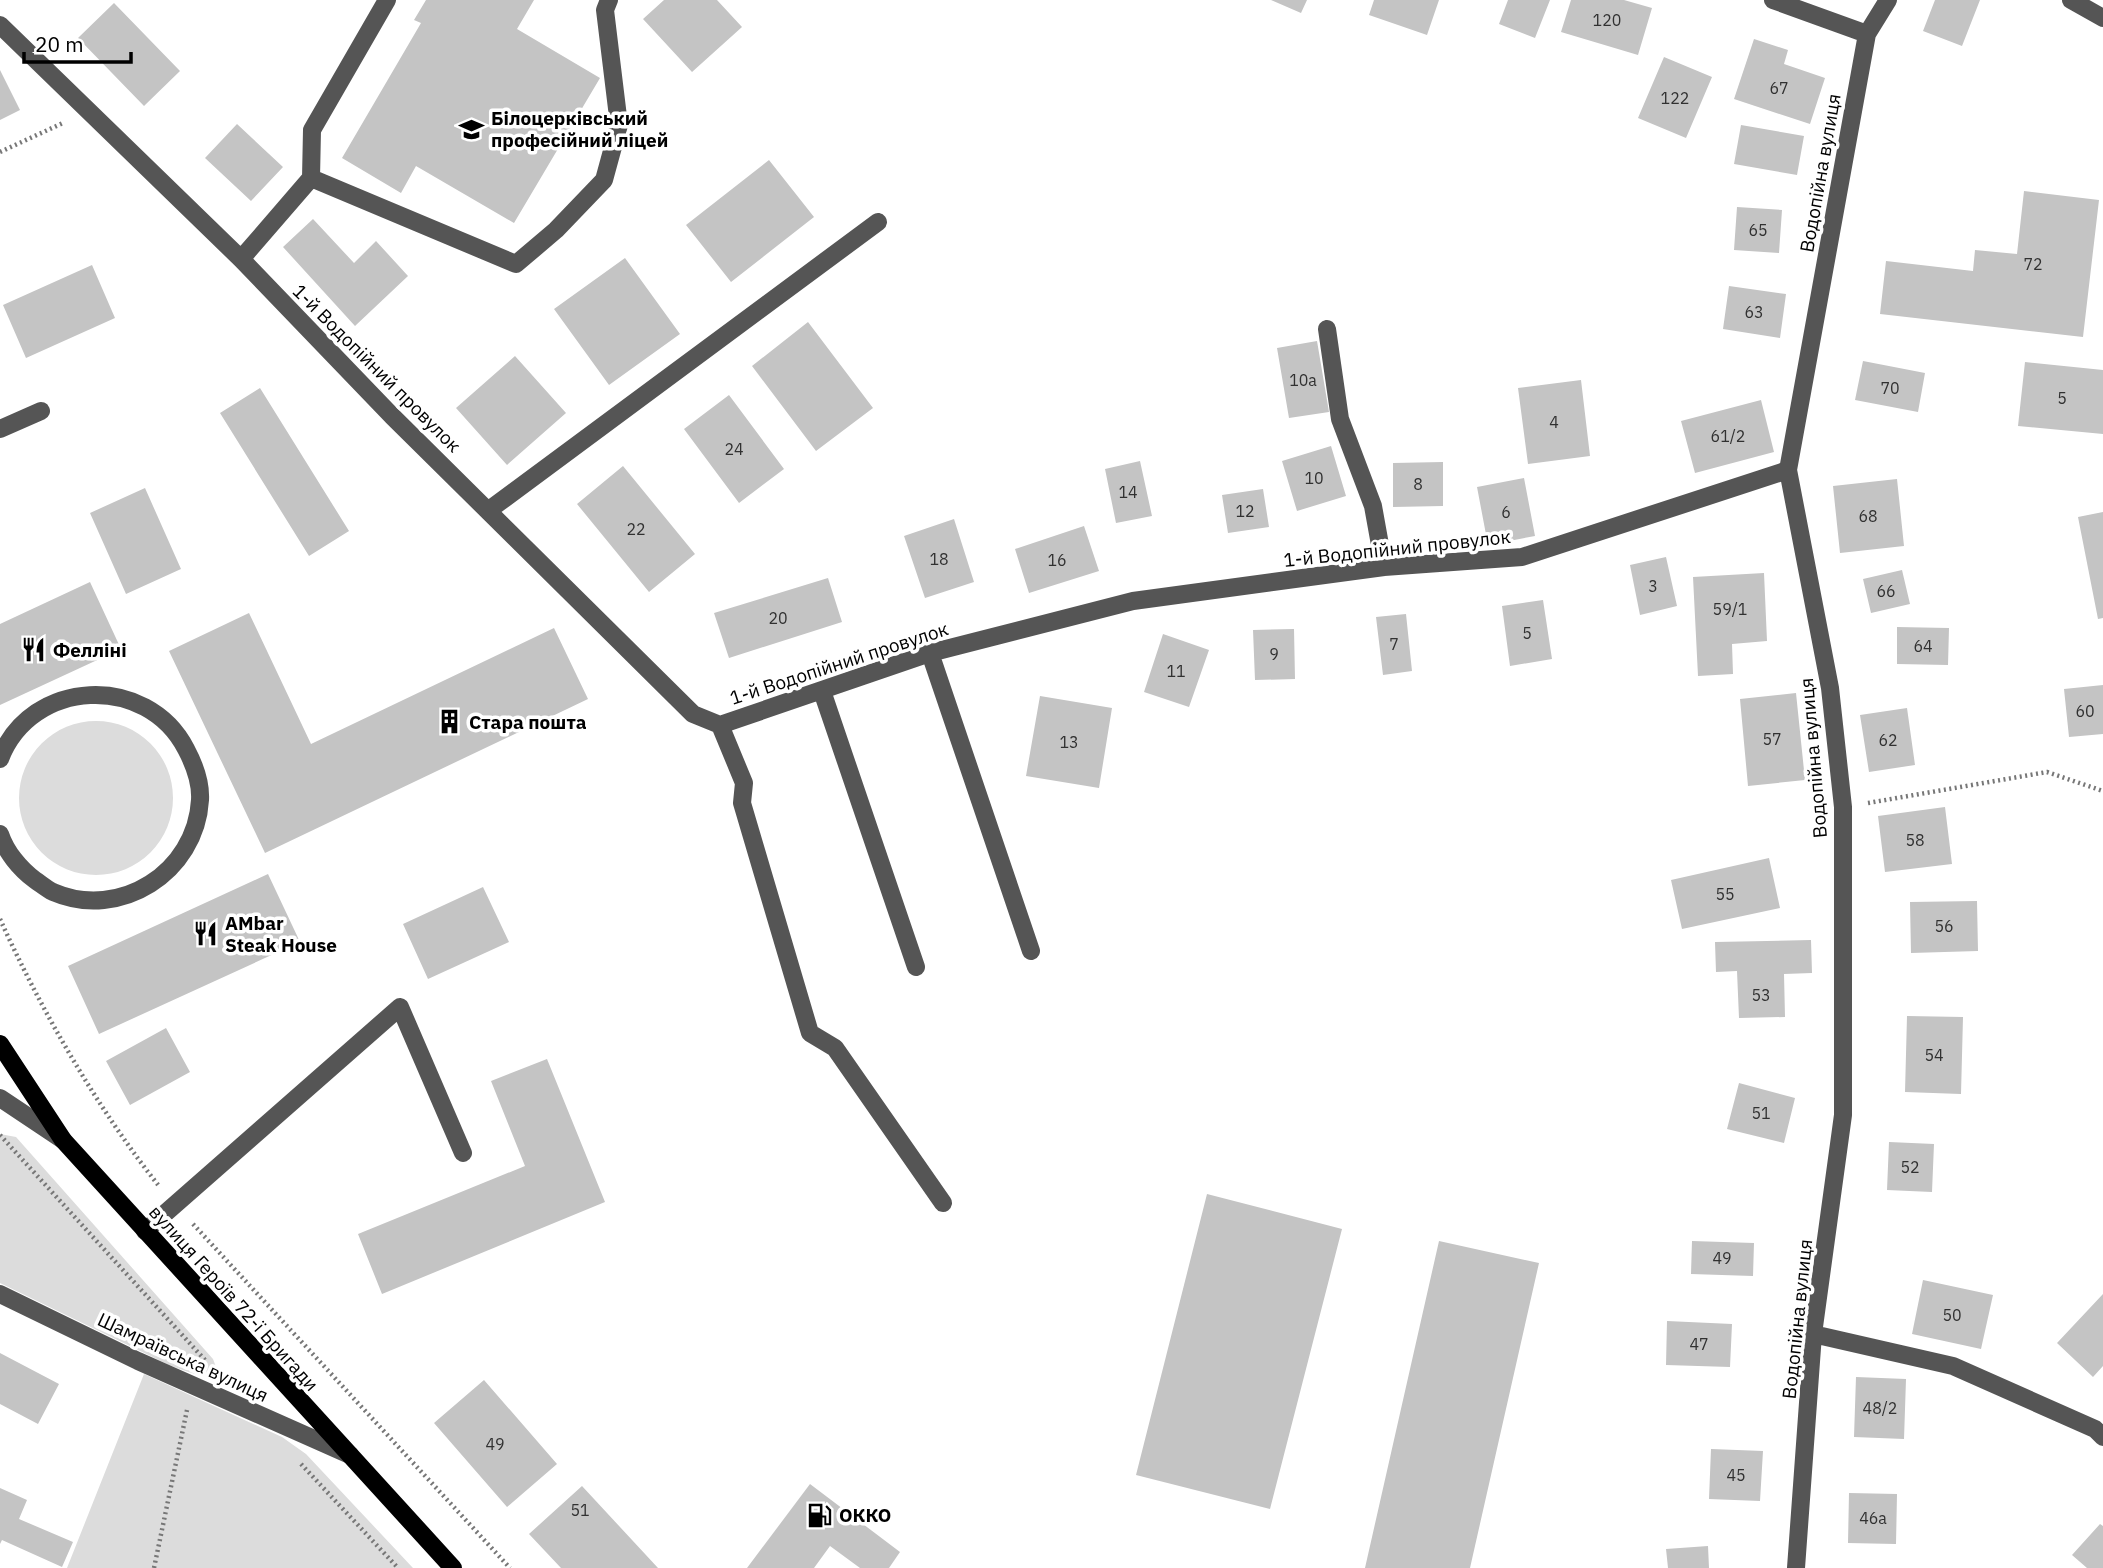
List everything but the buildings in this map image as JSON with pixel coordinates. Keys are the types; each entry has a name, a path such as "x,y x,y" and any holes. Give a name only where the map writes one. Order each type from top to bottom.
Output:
{"main road":[{"name":"вулиця Героїв 72-ї Бригади","path":"0,1044 63,1140 453,1568"}],"street":[{"path":"241,259 311,178 312,130 387,0"},
{"path":"311,178 516,264 556,230 604,180 618,125 605,10 609,0"},
{"path":"1773,0 1867,34"},
{"name":"Водопійна вулиця","path":"1796,1568 1813,1334 1843,1115 1843,807 1830,688 1788,470 1867,34 1888,0"},
{"path":"2071,0 2103,18"},
{"name":"1-й Водопійний провулок","path":"0,25 241,259 392,416 694,714 720,725 930,653 1133,601 1384,568 1522,557 1788,470"},
{"path":"489,510 878,222"},
{"path":"1327,329 1340,419 1373,506 1384,568"},
{"path":"0,429 41,411"},
{"path":"930,653 1031,951"},
{"path":"822,691 916,967"},
{"path":"0,759 18,730 41,710 69,697 100,694 130,699 157,714 179,735 195,765 200,799 193,833 177,862 151,885 120,898 85,900 52,892 24,872 1,842"},
{"path":"720,725 744,783 742,803 810,1033 835,1048 943,1203"},
{"path":"145,1231 400,1007 463,1153"},
{"path":"0,1098 63,1140"},
{"name":"Шамраївська вулиця","path":"0,1294 350,1455"},
{"path":"1813,1334 1953,1366 2095,1429 2103,1437"}],"path":[{"path":"0,152 89,111"},
{"path":"1843,807 2047,772 2103,791"},
{"path":"0,919 17,957 83,1077 157,1185 510,1568"},
{"path":"0,1135 209,1365"},
{"path":"154,1568 193,1385"},
{"path":"298,1461 398,1568"}],"shaded area":[{"path":"96,721 125,727 150,744 167,769 173,798 167,827 150,852 125,869 96,875 67,869 42,852 25,827 19,798 25,769 42,744 67,727"},
{"path":"0,1134 16,1137 213,1359 216,1367 213,1373 196,1374 169,1365 0,1283"},
{"path":"144,1374 282,1437 306,1454 413,1568 67,1568"}],"place":[{"name":"Білоцерківський професійний ліцей","path":"471,129"},
{"name":"Фелліні","path":"33,650"},
{"name":"Стара пошта","path":"449,722"},
{"name":"AMbar Steak House","path":"205,934"},
{"name":"ОККО","path":"819,1515"}]}
